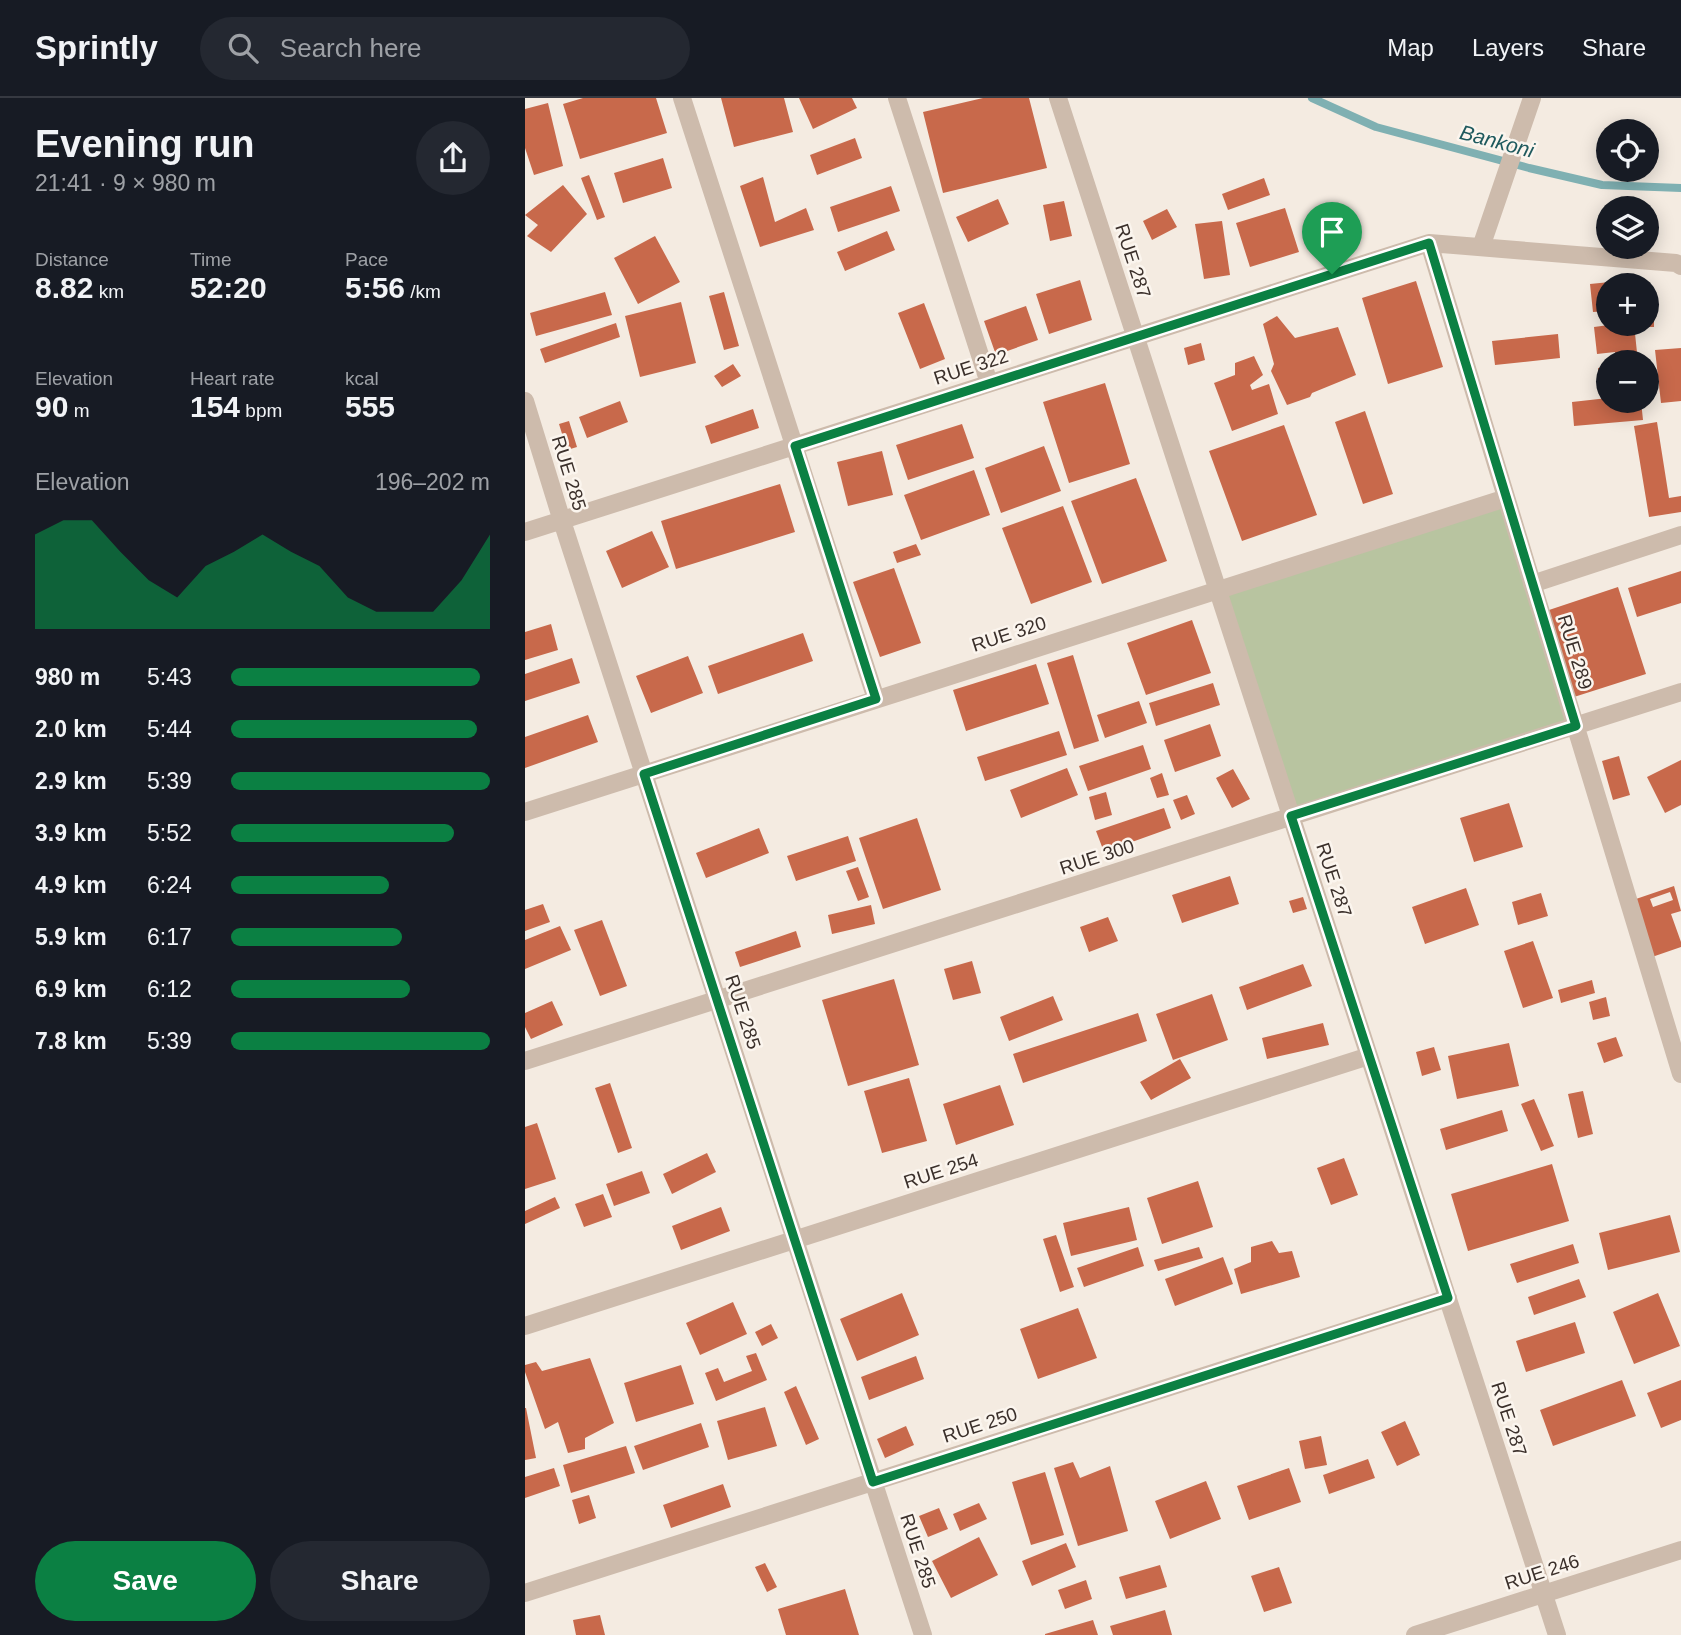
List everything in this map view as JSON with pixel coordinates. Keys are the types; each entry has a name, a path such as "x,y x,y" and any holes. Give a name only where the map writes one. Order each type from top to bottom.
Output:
{"street":[{"path":"682,98 876,699"},
{"path":"897,98 989,383"},
{"name":"RUE 287","path":"1059,98 1557,1635"},
{"path":"1481,247 1532,98"},
{"path":"1429,243 1676,263 1681,266"},
{"name":"RUE 322","path":"525,532 1429,243"},
{"name":"RUE 289","path":"1429,243 1681,1074"},
{"name":"RUE 285","path":"525,401 923,1635"},
{"name":"RUE 320","path":"525,812 1506,498"},
{"path":"1532,584 1681,535"},
{"name":"RUE 300","path":"525,1061 1681,692"},
{"name":"RUE 254","path":"525,1326 1369,1056"},
{"name":"RUE 250","path":"525,1593 1448,1298"},
{"name":"RUE 246","path":"1415,1635 1681,1550"}],"green space":[{"path":"1506,498 1576,726 1292,816 1218,590"}],"building":[{"path":"583,98 656,98 667,133 580,159 563,104"},
{"path":"721,98 784,98 793,132 734,147"},
{"path":"799,98 852,98 857,108 813,129"},
{"path":"983,98 1029,98 1047,168 943,193 923,112"},
{"path":"548,103 563,166 534,175 525,148 525,109"},
{"path":"855,138 862,158 817,175 810,155"},
{"path":"663,158 672,188 623,203 614,173"},
{"path":"589,175 605,217 597,220 581,178"},
{"path":"763,177 775,222 806,208 814,230 760,247 740,186"},
{"path":"1264,178 1270,195 1228,210 1222,194"},
{"path":"563,185 587,214 551,252 527,236 538,225 525,215"},
{"path":"891,186 900,211 838,232 830,207"},
{"path":"998,199 1009,224 968,242 956,217"},
{"path":"1064,201 1072,236 1050,241 1043,205"},
{"path":"1285,208 1299,252 1250,267 1236,223"},
{"path":"1167,209 1177,227 1152,240 1143,221"},
{"path":"1222,221 1230,275 1204,279 1195,224"},
{"path":"887,231 895,250 845,271 837,252"},
{"path":"655,236 680,282 638,304 614,258"},
{"path":"1080,280 1092,320 1049,334 1036,294"},
{"path":"1416,281 1443,367 1388,384 1362,298"},
{"path":"1596,283 1596,312 1593,312 1590,284"},
{"path":"605,292 612,315 536,336 530,313"},
{"path":"724,292 739,346 724,350 709,296"},
{"path":"681,302 696,363 640,377 625,316"},
{"path":"924,303 945,359 920,369 898,313"},
{"path":"1026,306 1038,340 996,355 984,321"},
{"path":"1277,316 1295,338 1338,327 1356,375 1287,405 1271,371 1274,364 1263,324"},
{"path":"616,323 620,337 545,363 540,349"},
{"path":"1594,327 1596,336 1635,336 1637,350 1597,350"},
{"path":"1558,334 1560,358 1495,365 1492,341"},
{"path":"1201,343 1205,360 1188,365 1184,348"},
{"path":"1681,348 1681,401 1661,403 1659,350 1655,350"},
{"path":"1254,356 1263,375 1250,385 1252,390 1269,384 1278,414 1232,431 1214,383 1235,375 1235,363"},
{"path":"733,364 741,376 722,387 714,376"},
{"path":"1105,383 1130,464 1069,483 1043,402"},
{"path":"1596,399 1596,413 1642,413 1643,420 1574,426 1572,402"},
{"path":"620,401 628,422 587,438 579,417"},
{"path":"753,409 759,428 711,444 705,426"},
{"path":"1365,411 1393,494 1363,504 1335,422"},
{"path":"569,421 577,447 567,450 559,424"},
{"path":"1657,422 1669,498 1681,496 1681,512 1649,517 1634,426"},
{"path":"962,424 974,458 908,480 896,445"},
{"path":"1284,425 1317,515 1242,541 1209,451"},
{"path":"1044,446 1061,491 1001,513 985,468"},
{"path":"882,451 893,495 848,506 837,462"},
{"path":"974,470 990,515 921,540 904,495"},
{"path":"1136,478 1167,561 1102,584 1071,501"},
{"path":"780,484 795,532 676,569 661,521"},
{"path":"1063,506 1092,582 1031,604 1002,528"},
{"path":"652,531 669,567 622,588 606,551"},
{"path":"916,544 921,555 897,563 893,552"},
{"path":"894,568 921,643 880,657 853,582"},
{"path":"1681,571 1681,603 1637,617 1628,588"},
{"path":"1618,587 1646,674 1574,697 1546,611"},
{"path":"1192,620 1211,673 1146,695 1127,643"},
{"path":"551,624 558,650 525,660 525,632"},
{"path":"803,633 813,661 718,694 708,666"},
{"path":"1073,655 1099,741 1074,749 1047,663"},
{"path":"688,656 703,693 651,713 636,676"},
{"path":"572,658 580,683 525,701 525,674"},
{"path":"1036,664 1049,704 966,731 953,690"},
{"path":"1213,683 1220,705 1156,726 1149,703"},
{"path":"1139,701 1147,723 1105,738 1097,715"},
{"path":"588,715 598,742 525,768 525,737"},
{"path":"1210,724 1221,756 1175,772 1164,740"},
{"path":"1059,731 1067,755 985,781 977,757"},
{"path":"1143,745 1151,769 1088,791 1079,766"},
{"path":"1619,756 1630,795 1613,800 1602,761"},
{"path":"1681,760 1681,805 1665,813 1647,777"},
{"path":"1067,768 1078,795 1021,818 1010,790"},
{"path":"1233,769 1250,799 1232,808 1216,778"},
{"path":"1162,773 1169,795 1157,798 1150,778"},
{"path":"1106,792 1112,815 1095,820 1089,797"},
{"path":"1187,795 1195,814 1181,820 1173,800"},
{"path":"1509,803 1523,847 1474,862 1460,818"},
{"path":"1164,808 1171,828 1104,852 1096,831"},
{"path":"917,818 941,890 883,909 859,838"},
{"path":"759,828 769,853 706,878 696,853"},
{"path":"848,836 856,861 796,881 787,856"},
{"path":"858,867 869,897 858,901 846,871"},
{"path":"1230,876 1239,904 1182,923 1172,895"},
{"path":"1674,886 1681,911 1671,914 1681,947 1652,957 1633,900","holes":["1670,892 1673,900 1653,907 1650,899"]},
{"path":"1466,888 1479,925 1425,944 1412,907"},
{"path":"1541,893 1548,916 1518,925 1512,902"},
{"path":"1303,897 1307,909 1293,913 1289,901"},
{"path":"543,904 550,922 525,931 525,910"},
{"path":"871,905 875,924 832,934 828,915"},
{"path":"1108,917 1118,941 1089,952 1080,927"},
{"path":"602,920 627,986 600,996 574,930"},
{"path":"560,926 571,950 525,969 525,940"},
{"path":"796,931 801,947 740,967 735,952"},
{"path":"1533,941 1553,998 1523,1008 1504,951"},
{"path":"972,961 981,993 953,1000 944,969"},
{"path":"1303,964 1312,986 1247,1010 1239,987"},
{"path":"894,979 919,1065 848,1086 822,1000"},
{"path":"1592,980 1595,993 1561,1003 1558,990"},
{"path":"1212,994 1228,1040 1173,1060 1156,1014"},
{"path":"1053,996 1063,1020 1009,1041 1000,1017"},
{"path":"1606,997 1610,1016 1593,1020 1589,1002"},
{"path":"552,1001 563,1025 531,1039 525,1027 525,1013"},
{"path":"1138,1013 1147,1041 1023,1083 1013,1054"},
{"path":"1323,1023 1329,1045 1267,1059 1262,1038"},
{"path":"1616,1037 1623,1056 1604,1063 1597,1043"},
{"path":"1509,1043 1519,1086 1457,1099 1448,1056"},
{"path":"1434,1047 1441,1070 1422,1076 1416,1052"},
{"path":"1180,1059 1191,1078 1151,1100 1140,1082"},
{"path":"909,1078 927,1141 882,1153 864,1091"},
{"path":"610,1083 632,1148 618,1153 595,1088"},
{"path":"1000,1085 1014,1125 956,1145 943,1104"},
{"path":"1583,1091 1593,1134 1578,1138 1568,1094"},
{"path":"1534,1099 1554,1146 1541,1151 1521,1104"},
{"path":"1502,1110 1508,1131 1446,1150 1440,1129"},
{"path":"537,1123 556,1179 525,1189 525,1127"},
{"path":"707,1153 716,1172 672,1194 663,1174"},
{"path":"1344,1158 1358,1195 1331,1205 1317,1168"},
{"path":"1552,1164 1569,1221 1468,1251 1451,1194"},
{"path":"642,1171 650,1193 614,1206 606,1184"},
{"path":"1198,1181 1213,1227 1162,1244 1147,1198"},
{"path":"603,1194 612,1217 584,1227 575,1204"},
{"path":"555,1197 560,1208 525,1224 525,1211"},
{"path":"721,1207 730,1231 681,1250 672,1226"},
{"path":"1129,1207 1137,1240 1071,1256 1063,1223"},
{"path":"1670,1215 1680,1252 1608,1270 1599,1233"},
{"path":"1056,1235 1074,1287 1060,1292 1043,1239"},
{"path":"1272,1241 1279,1253 1292,1251 1300,1277 1241,1294 1234,1269 1251,1262 1251,1247"},
{"path":"1573,1244 1579,1263 1517,1283 1510,1264"},
{"path":"1138,1247 1144,1266 1084,1287 1077,1268"},
{"path":"1199,1247 1203,1258 1158,1271 1154,1260"},
{"path":"1223,1257 1233,1284 1175,1306 1165,1279"},
{"path":"1579,1279 1586,1297 1534,1315 1528,1297"},
{"path":"902,1293 919,1335 857,1361 840,1319"},
{"path":"1658,1293 1680,1346 1634,1364 1613,1312"},
{"path":"733,1302 747,1334 700,1355 686,1323"},
{"path":"1078,1308 1097,1358 1038,1379 1020,1329"},
{"path":"1575,1322 1585,1353 1526,1372 1516,1341"},
{"path":"771,1324 778,1338 762,1346 755,1332"},
{"path":"756,1353 767,1380 716,1401 705,1373 718,1368 724,1382 752,1371 746,1356"},
{"path":"916,1356 924,1379 869,1400 861,1377"},
{"path":"590,1358 614,1423 585,1438 585,1449 568,1453 558,1422 545,1429 525,1365 536,1362 542,1371"},
{"path":"681,1365 694,1404 636,1422 624,1383"},
{"path":"1622,1380 1636,1416 1553,1446 1540,1410"},
{"path":"1681,1380 1681,1420 1661,1428 1647,1393"},
{"path":"796,1386 819,1439 806,1445 784,1392"},
{"path":"765,1407 777,1446 728,1460 717,1421"},
{"path":"525,1408 536,1458 525,1460"},
{"path":"1405,1421 1420,1455 1397,1466 1381,1432"},
{"path":"701,1423 709,1447 643,1470 634,1446"},
{"path":"906,1426 914,1445 885,1458 877,1439"},
{"path":"1321,1436 1327,1465 1305,1469 1299,1441"},
{"path":"626,1446 635,1473 571,1493 563,1465"},
{"path":"1368,1459 1375,1478 1329,1494 1323,1475"},
{"path":"1073,1462 1080,1478 1110,1466 1128,1531 1078,1546 1054,1468"},
{"path":"554,1468 560,1486 525,1498 525,1477"},
{"path":"1289,1468 1301,1502 1249,1520 1237,1486"},
{"path":"1045,1472 1064,1535 1031,1545 1012,1482"},
{"path":"1206,1481 1221,1519 1170,1539 1155,1501"},
{"path":"723,1484 731,1507 671,1528 663,1505"},
{"path":"589,1495 596,1518 579,1524 572,1500"},
{"path":"979,1503 987,1519 960,1531 953,1514"},
{"path":"939,1508 948,1529 928,1537 919,1516"},
{"path":"979,1537 998,1575 951,1598 932,1561"},
{"path":"1066,1543 1076,1567 1032,1586 1022,1561"},
{"path":"765,1563 777,1587 767,1592 755,1567"},
{"path":"1160,1565 1167,1587 1126,1599 1119,1577"},
{"path":"1279,1567 1292,1603 1264,1612 1251,1576"},
{"path":"1086,1580 1092,1599 1065,1609 1058,1590"},
{"path":"845,1589 859,1635 786,1635 778,1609"},
{"path":"1165,1610 1172,1635 1113,1635 1110,1626"},
{"path":"600,1615 605,1635 576,1635 573,1620"},
{"path":"1093,1620 1098,1635 1045,1635 1045,1634"}],"waterway":[{"name":"Bankoni","path":"1312,98 1376,127 1529,168 1602,185 1681,188"}],"route":[{"path":"1429,243 1576,726 1291,816 1448,1298 873,1482 644,774 876,699 795,446 1332,274 1429,243"}]}
